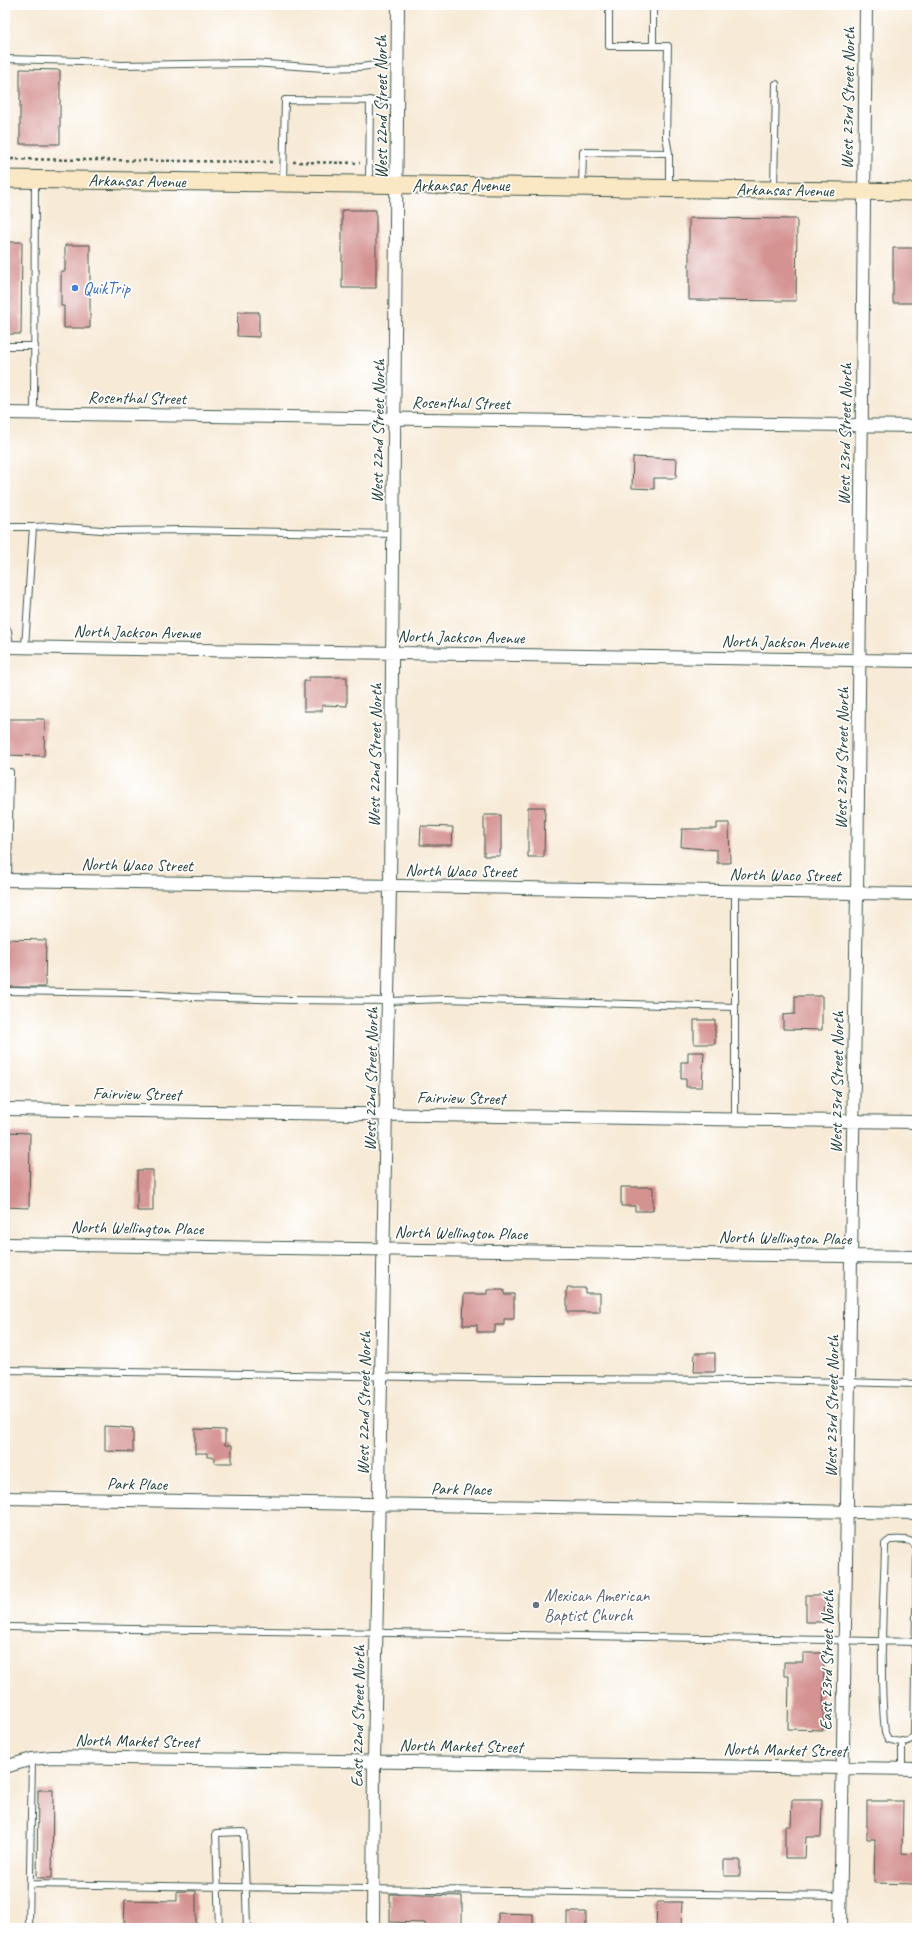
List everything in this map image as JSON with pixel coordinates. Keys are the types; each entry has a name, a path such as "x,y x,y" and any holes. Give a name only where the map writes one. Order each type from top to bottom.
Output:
{"street":[{"name":"West 22nd Street North","path":"379,1505 389,1001 398,185 398,5"},
{"name":"West 23rd Street North","path":"847,1512 857,893 866,5"},
{"name":"Arkansas Avenue","path":"5,179 369,185 582,186 669,189 917,192"},
{"name":"Rosenthal Street","path":"5,413 917,426"},
{"name":"North Jackson Avenue","path":"8,647 917,661"},
{"name":"North Waco Street","path":"7,880 917,894"},
{"name":"Fairview Street","path":"5,1109 917,1122"},
{"name":"North Wellington Place","path":"5,1244 917,1257"},
{"name":"Park Place","path":"5,1498 917,1513"},
{"name":"East 22nd Street North","path":"373,1928 374,1762 379,1505"},
{"name":"East 23rd Street North","path":"840,1928 847,1512"},
{"name":"North Market Street","path":"5,1767 32,1759 52,1756 917,1769"}],"lane":[{"path":"609,5 609,46 668,46 666,137 669,153 669,189"},
{"path":"653,46 654,5"},
{"path":"5,59 82,61 120,65 252,64 324,68 361,67 398,62"},
{"path":"774,190 776,84"},
{"path":"283,183 285,100 398,101"},
{"path":"369,185 368,163 370,100"},
{"path":"582,186 583,152 669,153"},
{"path":"34,413 35,179"},
{"path":"5,346 35,346"},
{"path":"5,527 51,526 113,531 182,530 394,534"},
{"path":"25,647 28,577 33,527"},
{"path":"5,626 8,631 8,647"},
{"path":"7,880 10,772"},
{"path":"735,892 735,1119"},
{"path":"5,991 129,993 191,997 389,1001 445,999 735,1007"},
{"path":"5,1370 763,1380 917,1384"},
{"path":"890,1540 911,1541 915,1543 917,1549 916,1642 914,1735 909,1742 888,1739 885,1733 881,1694 885,1544 890,1540"},
{"path":"5,1627 916,1642"},
{"path":"902,1741 902,1769"},
{"path":"30,1928 32,1759"},
{"path":"219,1928 216,1833 244,1832 247,1928"},
{"path":"30,1884 840,1896"}],"path":[{"path":"5,159 368,163"}],"building":[{"path":"20,69 60,70 60,144 20,144"},
{"path":"342,210 376,210 376,288 342,288"},
{"path":"689,218 797,219 796,301 689,300"},
{"path":"5,242 22,242 21,334 5,334"},
{"name":"QuikTrip","path":"65,245 90,245 90,328 64,328 64,306 61,306 61,271 65,271"},
{"path":"893,248 917,248 917,303 893,303"},
{"path":"238,312 259,312 259,337 237,336"},
{"path":"633,457 677,459 676,478 654,478 654,489 632,488"},
{"path":"309,677 347,677 347,706 322,705 322,711 304,711 304,681 309,681"},
{"path":"5,719 45,719 44,756 5,755"},
{"path":"528,807 545,807 544,857 528,857"},
{"path":"484,815 501,815 500,856 484,856"},
{"path":"717,823 729,823 730,863 717,863 717,850 681,847 682,829 717,829"},
{"path":"421,826 453,827 452,845 420,845"},
{"path":"5,939 46,940 45,987 5,987"},
{"path":"795,996 822,996 822,1030 783,1029 783,1015 795,1014"},
{"path":"694,1020 715,1020 715,1044 694,1044"},
{"path":"688,1052 704,1052 702,1087 686,1087 686,1079 681,1079 681,1062 688,1062"},
{"path":"5,1132 30,1133 29,1208 5,1207"},
{"path":"137,1170 153,1170 153,1211 137,1211"},
{"path":"621,1187 653,1187 653,1211 635,1211 635,1206 621,1206"},
{"path":"567,1288 585,1288 585,1293 600,1293 600,1312 567,1312"},
{"path":"487,1290 504,1290 504,1294 514,1294 514,1319 504,1319 504,1325 495,1325 495,1332 477,1332 477,1325 463,1325 464,1294 487,1294"},
{"path":"695,1353 715,1353 715,1372 694,1372"},
{"path":"105,1426 133,1428 133,1452 105,1451"},
{"path":"195,1429 225,1430 225,1445 232,1445 232,1463 214,1463 214,1457 207,1457 207,1453 195,1453"},
{"path":"806,1595 825,1595 824,1622 806,1622"},
{"path":"803,1653 824,1653 823,1730 788,1729 789,1676 784,1676 784,1662 803,1662"},
{"path":"38,1790 53,1790 52,1878 37,1878"},
{"path":"792,1800 822,1800 821,1837 806,1837 805,1858 785,1858 785,1826 791,1826"},
{"path":"867,1801 903,1801 902,1853 917,1854 916,1884 874,1883 875,1839 867,1839"},
{"path":"724,1860 740,1860 740,1876 724,1876"},
{"path":"177,1891 196,1891 196,1928 124,1928 125,1900 177,1901"},
{"path":"390,1894 462,1896 462,1928 425,1928 425,1923 390,1922"},
{"path":"657,1902 682,1902 681,1928 656,1928"},
{"path":"567,1912 586,1912 586,1928 567,1928"},
{"path":"498,1913 533,1914 533,1928 498,1928"}],"place":[{"name":"QuikTrip","path":"75,288"},
{"name":"Mexican American Baptist Church","path":"536,1605"}]}
